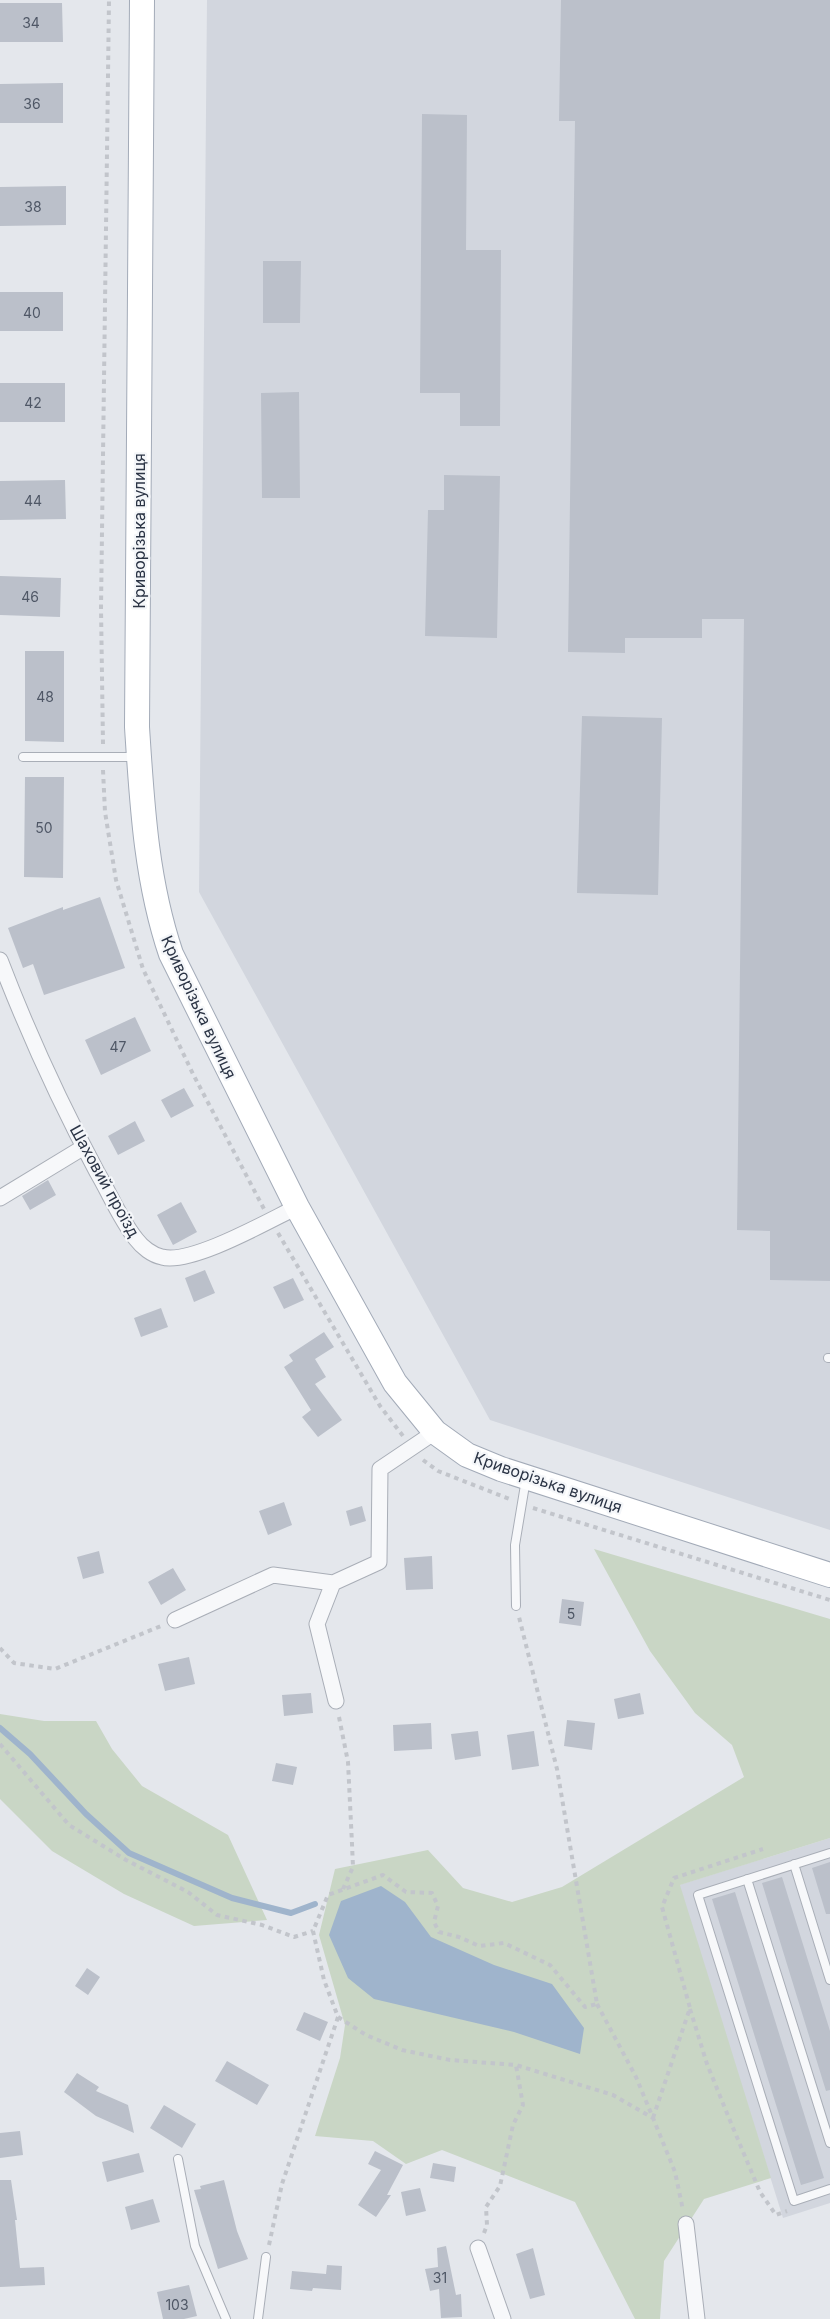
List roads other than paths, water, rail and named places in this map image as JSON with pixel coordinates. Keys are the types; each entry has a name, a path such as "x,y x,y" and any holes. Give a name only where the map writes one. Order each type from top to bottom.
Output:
{"main road":[{"name":"Криворізька вулиця","path":"142,0 137,715 142,812 152,884 171,954 297,1207 395,1383 435,1432 467,1455 526,1477 830,1575"}],"street":[{"name":"Шаховий проїзд","path":"0,960 26,1027 84,1146 125,1222 137,1240 151,1253 163,1258 184,1257 297,1207"},
{"path":"0,1198 84,1146"},
{"path":"175,1620 273,1575 333,1583 379,1562 380,1469 435,1432"},
{"path":"333,1583 317,1624 336,1701"},
{"path":"686,2224 697,2319"},
{"path":"478,2248 503,2319"}],"lane":[{"path":"23,757 139,756"},
{"path":"516,1606 515,1545 526,1477"},
{"path":"830,1853 698,1895 794,2201 830,2189"},
{"path":"794,1864 830,1980"},
{"path":"747,1879 830,2143"},
{"path":"178,2159 195,2246 226,2319"},
{"path":"258,2319 266,2257"}],"water":[{"path":"381,1886 405,1902 431,1937 494,1965 552,1984 584,2028 580,2054 514,2032 374,1999 348,1978 329,1935 341,1901"}],"waterway":[{"path":"0,1728 30,1754 86,1814 129,1853 232,1898 291,1913 315,1904"}]}
